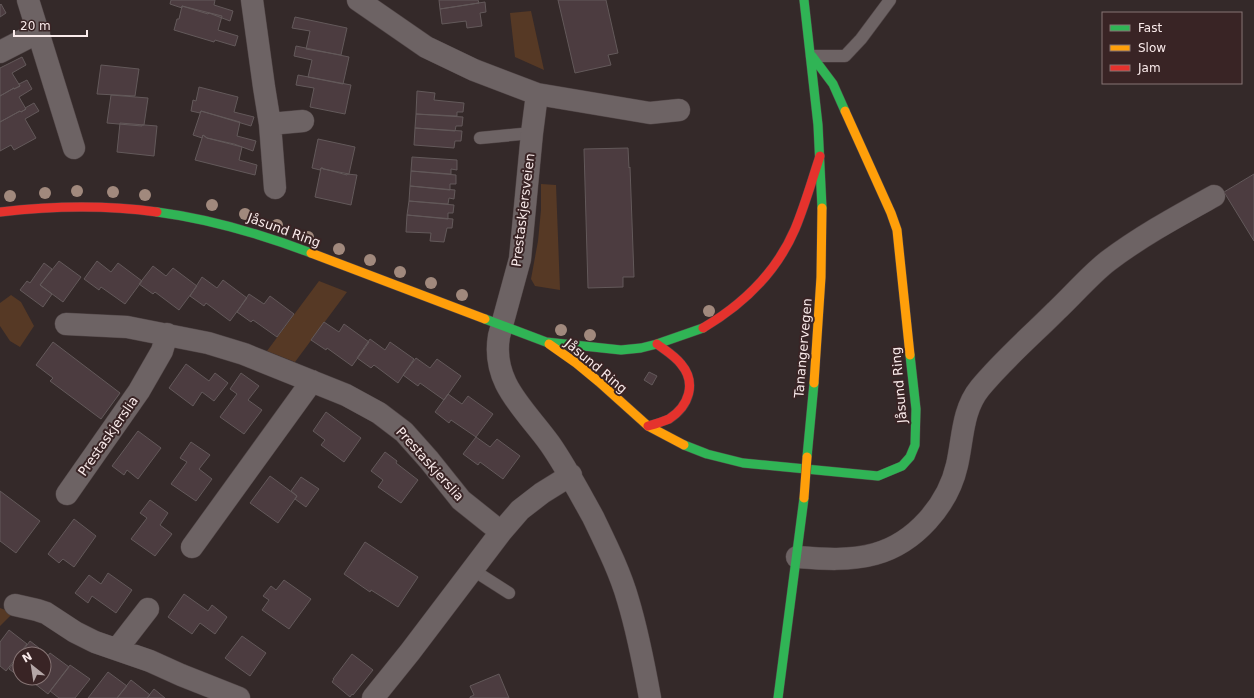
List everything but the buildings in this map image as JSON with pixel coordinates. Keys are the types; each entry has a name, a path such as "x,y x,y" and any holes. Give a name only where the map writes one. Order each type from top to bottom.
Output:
{"main road":[{"name":"Tanangervegen","path":"778,698 804,498 820,305 822,250 820,155 812,56 804,0"},
{"name":"Jåsund Ring","path":"546,342 576,363 648,426 700,452 743,463 878,476 902,466 910,457 914,445 916,409 897,230 891,213 833,84 812,56"},
{"name":"Jåsund Ring","path":"0,212 52,207 101,207 142,210 199,218 282,242 502,327 546,342 621,350 657,344 700,330 719,319 751,294 767,277 782,254 795,229 820,155"},
{"path":"648,426 668,419 684,406 691,393 689,377 683,367 673,355 657,344"}],"street":[{"path":"28,0 74,148"},
{"path":"252,0 270,124 275,188"},
{"path":"364,2 426,46 474,70 537,94 650,113 679,110"},
{"path":"0,52 39,32"},
{"name":"Prestaskjersveien","path":"537,94 520,259 499,336 497,346 498,362 503,378 512,396 549,443 571,475 608,546 628,599 642,653 650,698"},
{"path":"270,124 303,121"},
{"path":"797,557 851,558 875,554 893,547 926,523 941,503 950,486 957,466 968,407 979,389 997,369 1108,261 1154,230 1214,196"},
{"name":"Prestaskjerslia","path":"66,324 127,327 208,343 244,354 346,395 379,413 404,432 461,500 501,532"},
{"name":"Prestaskjerslia","path":"67,494 139,391 162,352 166,334"},
{"path":"192,547 312,381"},
{"path":"373,698 501,532 520,510 542,492 571,475"},
{"path":"15,606 46,613 95,642 117,649 239,698"},
{"path":"117,649 148,609"}],"lane":[{"path":"812,56 845,56 861,39 890,0"},
{"path":"480,138 532,133"},
{"path":"473,570 509,593"}],"shaded area":[{"path":"531,11 544,70 515,57 510,13"},
{"path":"541,184 556,185 560,290 535,286 531,279 538,241 541,210"},
{"path":"319,281 347,292 295,362 267,351"},
{"path":"11,295 21,302 34,326 20,347 10,341 0,326 0,303"},
{"path":"0,608 13,613 0,626"}],"traffic: fast":[{"path":"804,0 818,125 822,208"},
{"path":"812,56 833,84 845,111"},
{"path":"157,212 235,228 311,253"},
{"path":"485,319 546,342 621,350 641,348 657,344 703,328"},
{"path":"684,445 707,454 743,463 878,476 902,466 910,457 915,445 916,409 910,355"},
{"path":"807,457 814,383"},
{"path":"778,698 804,498"}],"traffic: slow":[{"path":"845,111 891,213 897,230 910,355"},
{"path":"814,383 821,277 822,208"},
{"path":"311,253 485,319"},
{"path":"549,344 576,363 599,382 648,426 684,445"},
{"path":"804,498 807,457"}],"traffic: jam":[{"path":"703,328 718,319 745,298 778,260 795,229 820,156"},
{"path":"0,212 39,208 78,207 118,208 157,212"},
{"path":"648,426 669,419 676,414 686,401 690,386 686,371 679,361 657,344"}]}
